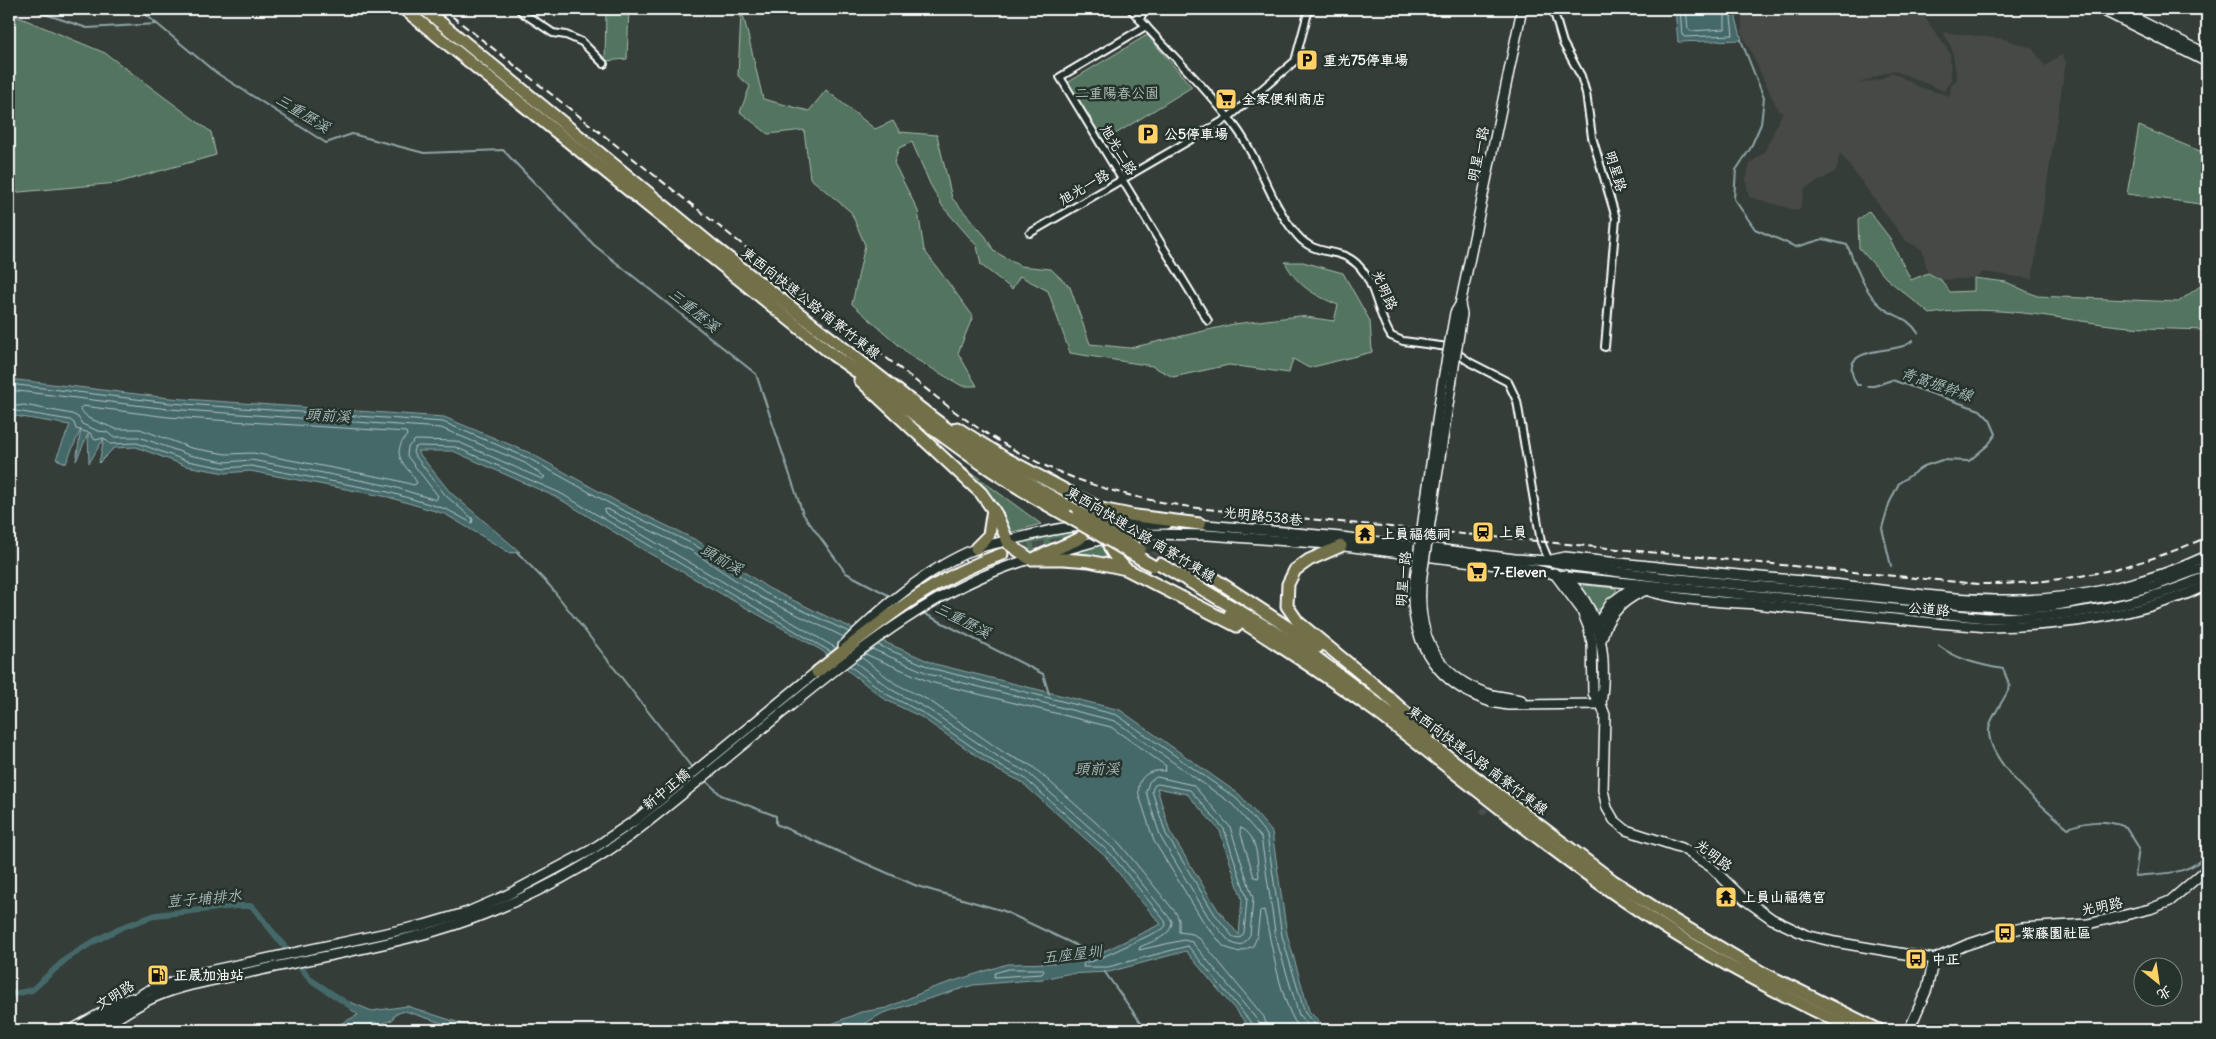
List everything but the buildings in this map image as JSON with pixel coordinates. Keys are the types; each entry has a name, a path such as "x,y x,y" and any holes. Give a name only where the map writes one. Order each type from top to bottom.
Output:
{"highway":[{"name":"東西向快速公路 南寮竹東線","path":"404,9 833,355 879,386 929,426 988,468 1067,516 1157,565 1310,653 1612,880 1675,922 1761,972 1879,1030"},
{"name":"東西向快速公路 南寮竹東線","path":"424,9 713,246 967,444 1022,480 1079,512 1300,658 1375,712 1548,846 1641,912 1744,974 1810,1009 1856,1030"},
{"path":"833,355 981,493 993,509 1008,544 1030,559 1089,561 1126,570 1300,658"},
{"path":"911,399 1005,458 1101,509 1136,516 1200,524"},
{"path":"1030,559 1079,539 1095,525 1091,510 1078,496"},
{"path":"976,548 989,535 993,509"},
{"path":"1121,524 1109,531 1107,538 1111,551 1126,570"},
{"path":"1340,546 1309,560 1295,570 1288,584 1286,599 1290,612 1298,622 1390,698 1466,770"},
{"path":"817,672 917,595 954,573 1002,554"},
{"path":"1213,578 1355,671"}],"street":[{"path":"519,9 529,18 553,33 566,35 582,42 604,64"},
{"name":"光明路","path":"1132,9 1140,20 1197,80 1242,137 1271,194 1296,234 1306,246 1348,257 1358,265 1370,286 1391,336 1404,341 1448,347 1472,363 1502,378 1511,387 1517,400 1541,542 1549,561 1581,609 1588,626 1592,643 1593,693 1601,704 1605,715 1602,790 1607,808 1614,820 1620,825 1632,832 1682,848 1711,867 1744,899 1795,931 1835,942 1934,959 1966,945 2009,931 2022,928 2088,924 2150,909 2170,901 2207,869"},
{"path":"1140,20 1144,9"},
{"name":"旭光一路","path":"1030,233 1228,118 1295,61 1309,9"},
{"name":"明星一路","path":"1522,9 1460,305 1455,313 1442,384 1412,608 1420,640 1439,671 1462,690 1508,705 1601,704"},
{"name":"明星路","path":"1553,9 1563,43 1581,76 1586,93 1592,137 1616,218 1606,347"},
{"path":"2100,9 2207,62"},
{"path":"2116,9 2207,54"},
{"name":"旭光二路","path":"1146,26 1060,77 1208,321"},
{"name":"光明路538巷","path":"976,548 1068,527 1121,524 1200,524 1549,561"},
{"name":"光明路538巷","path":"1030,559 1107,538 1151,534 1208,535 1340,546 1514,567 1560,575"},
{"name":"新中正橋","path":"280,961 448,919 487,904 557,870 598,846 637,819 817,672 881,611 940,568 976,548"},
{"name":"公道路","path":"1549,561 1564,557 1951,596 2017,600 2044,598 2114,587 2164,573 2207,556"},
{"name":"新中正橋","path":"280,961 410,937 458,924 507,904 581,867 631,835 832,672 893,626 960,587 1030,559"},
{"name":"公道路","path":"1549,561 1573,566 1654,575 1950,604 2019,608 2045,607 2119,594 2154,586 2207,566"},
{"path":"1592,643 1597,623 1611,603 1636,584 1668,568"},
{"name":"光明路","path":"1560,575 1580,594 1597,623 1602,648 1603,692 1601,704"},
{"name":"公道路","path":"1560,575 1667,586 1719,597"},
{"name":"公道路","path":"2050,620 2146,598 2207,576"},
{"name":"公道路","path":"1636,584 1645,590 1719,597 1900,609 1958,617 2050,620 2094,618 2147,606 2207,585"},
{"name":"公道路","path":"1602,648 1604,629 1612,615 1623,604 1645,590 1667,586"},
{"path":"1909,1030 1916,1018 1927,989 1934,959"},
{"name":"文明路","path":"84,1030 125,1006 136,997 160,986 196,974 280,961"},
{"name":"文明路","path":"96,1030 165,994 280,961"},
{"path":"71,1030 121,1002 136,997"},
{"path":"2204,1030 2207,1026"}],"shaded area":[{"path":"1742,9 1919,9 1950,53 1951,80 1944,91 1893,70 1857,84 1879,80 1892,72 1919,87 1950,96 1951,85 1957,79 1952,49 1943,32 2004,39 2032,48 2045,66 2061,55 2066,61 2032,279 1984,272 1974,278 1941,280 1928,273 1922,249 1906,241 1840,153 1836,171 1805,189 1799,211 1749,197 1746,180 1750,163 1764,153 1783,111 1779,112 1742,33"}],"green space":[{"path":"606,9 629,9 627,59 605,61"},
{"path":"9,13 105,53 211,132 216,155 117,183 9,193"},
{"path":"741,13 744,18 763,99 809,111 826,90 875,129 893,121 900,132 937,135 952,198 986,237 994,251 1020,266 1051,269 1070,287 1090,344 1130,348 1234,324 1299,316 1334,321 1338,305 1307,289 1295,277 1285,262 1303,262 1343,273 1370,321 1372,352 1309,368 1293,359 1289,373 1229,365 1173,377 1152,366 1070,353 1048,291 1020,276 1012,289 981,265 977,246 943,207 930,184 912,142 899,148 894,163 918,211 924,250 973,316 958,353 977,386 962,386 912,357 852,304 865,245 851,212 810,178 804,130 768,134 740,112 750,86 738,76"},
{"name":"二重陽春公園","path":"1147,35 1192,87 1104,141 1067,83"},
{"path":"2139,126 2207,154 2207,205 2127,194"},
{"path":"1869,211 1889,237 1911,280 1928,273 1941,280 1950,292 1974,291 1974,278 2006,282 2037,296 2178,302 2203,284 2207,284 2207,330 2119,326 2001,311 1977,310 1930,314 1886,278 1859,248 1858,220"},
{"path":"946,454 1041,524 1009,533"},
{"path":"1091,527 1075,537 1031,554 1015,544"},
{"path":"1103,543 1109,558 1065,555"},
{"path":"1585,585 1615,588 1617,590 1597,610 1582,588"}],"water":[{"path":"1675,9 1739,9 1736,18 1742,40 1678,42"},
{"name":"頭前溪","path":"9,379 170,398 444,417 530,453 618,502 698,541 768,588 834,620 935,664 1120,710 1240,795 1272,832 1287,934 1309,1011 1327,1030 1252,1030 1186,951 1109,972 1066,974 1043,979 973,985 883,1013 854,1030 817,1030 861,1012 887,1008 932,988 1007,964 1056,963 1094,956 1161,924 1107,858 1020,781 997,770 921,717 886,700 821,650 647,552 558,498 453,451 417,451 450,492 520,552 510,553 445,514 388,497 250,471 225,473 186,466 136,447 114,448 99,463 104,438 89,463 88,434 76,461 81,429 66,463 56,459 70,425 15,416 9,426","holes":["1157,788 1187,794 1220,831 1242,899 1239,935 1218,910 1170,832"]},
{"path":"350,1002 372,1011 407,1006 481,1030 455,1030 451,1026 405,1011 395,1014 392,1020 377,1025 376,1022 354,1030 328,1030 358,1015 344,1004"}],"waterway":[{"path":"30,9 87,28 157,24"},
{"name":"三重歷溪","path":"139,9 215,72 326,143 352,134 424,153 503,150 594,245 756,374 803,514 846,573 892,597"},
{"name":"青窩壢幹線","path":"1741,40 1764,98 1761,124 1750,149 1736,170 1734,199 1755,229 1796,247 1823,239 1847,245 1861,278 1875,300 1886,310 1909,323 1918,333"},
{"name":"青窩壢幹線","path":"1860,385 1857,385 1852,371 1853,362 1860,356 1906,345 1913,340"},
{"name":"青窩壢幹線","path":"1867,386 1874,386 1892,380 1980,410 1990,420 1996,434 1988,445 1969,461 1942,460 1924,466 1899,483 1889,504 1882,528 1891,566"},
{"path":"517,552 550,586 693,769"},
{"name":"三重歷溪","path":"923,613 1043,674 1049,694"},
{"name":"青窩壢幹線","path":"1939,646 1954,655 1970,661 2003,669 2010,686 1990,724 1990,737 1995,752 2017,781 2068,828 2083,823 2097,822 2126,827 2139,848 2135,876 2175,872 2185,869 2201,860 2207,852"},
{"name":"五座屋圳","path":"704,779 721,795 776,816 776,824 917,886 1004,911 1084,949 1093,958"},
{"name":"荳子埔排水","path":"9,995 32,990 66,959 120,928 156,915 252,906 311,980 352,1007"},
{"path":"1104,971 1146,1030"}],"tunnel":[{"path":"1123,535 1213,578"},
{"path":"1002,554 1067,542"},
{"path":"1482,813 1493,801"}],"railway":[{"path":"443,9 954,411 1013,450 1073,478 1104,488 1170,504 1206,509 1978,584 2037,582 2095,573 2124,567 2180,549 2207,537"}],"place":[{"name":"重光75停車場","path":"1307,60"},
{"name":"全家便利商店","path":"1226,99"},
{"name":"公5停車場","path":"1148,134"},
{"name":"上員","path":"1483,532"},
{"name":"上員福德祠","path":"1365,534"},
{"name":"7-Eleven","path":"1477,572"},
{"name":"上員山福德宮","path":"1726,897"},
{"name":"紫藤園社區","path":"2005,933"},
{"name":"中正","path":"1916,959"},
{"name":"正晟加油站","path":"158,975"}]}
